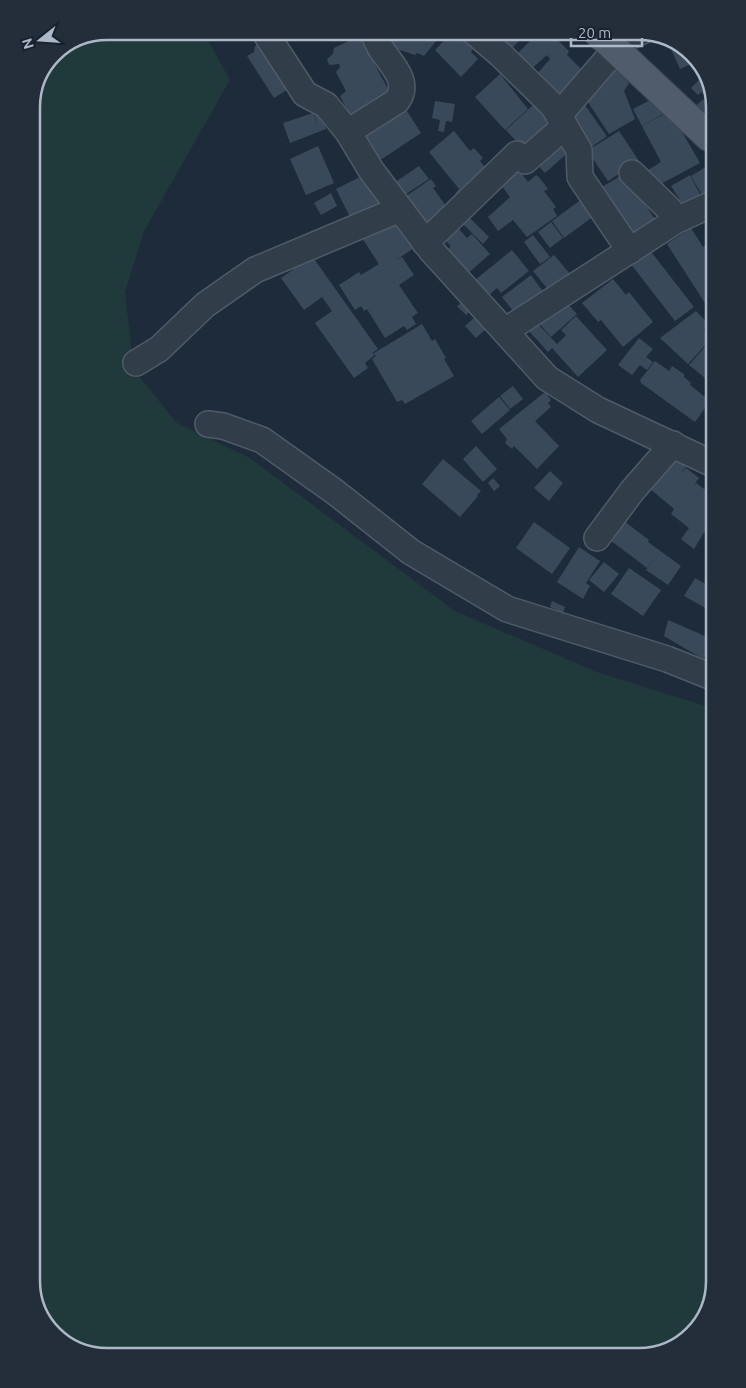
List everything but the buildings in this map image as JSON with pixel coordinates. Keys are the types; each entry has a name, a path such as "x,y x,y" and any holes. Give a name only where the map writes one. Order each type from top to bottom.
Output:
{"main road":[{"path":"608,42 706,134"}],"street":[{"path":"270,40 305,94 326,105 348,132 371,170 425,243 547,378 598,410 706,460"},
{"path":"348,132 397,101 400,96 402,88 396,68 378,40"},
{"path":"483,40 553,106 579,150 580,177 630,251"},
{"path":"425,243 518,154 525,162 562,121 608,42"},
{"path":"632,173 669,208 677,220"},
{"path":"505,331 677,220 706,207"},
{"path":"136,363 159,349 206,304 255,270 400,209"},
{"path":"208,424 223,426 262,440 335,492 411,552 507,608 668,659 706,675"},
{"path":"597,538 632,491 673,444"}],"green space":[{"path":"107,40 208,40 230,80 144,231 125,292 134,370 177,423 250,458 455,611 597,672 706,706 706,1281 699,1311 689,1325 673,1339 652,1347 639,1348 102,1348 73,1339 49,1315 41,1294 40,1281 40,102 42,89 47,77 55,65 65,65 65,55 73,49 94,41"}]}
